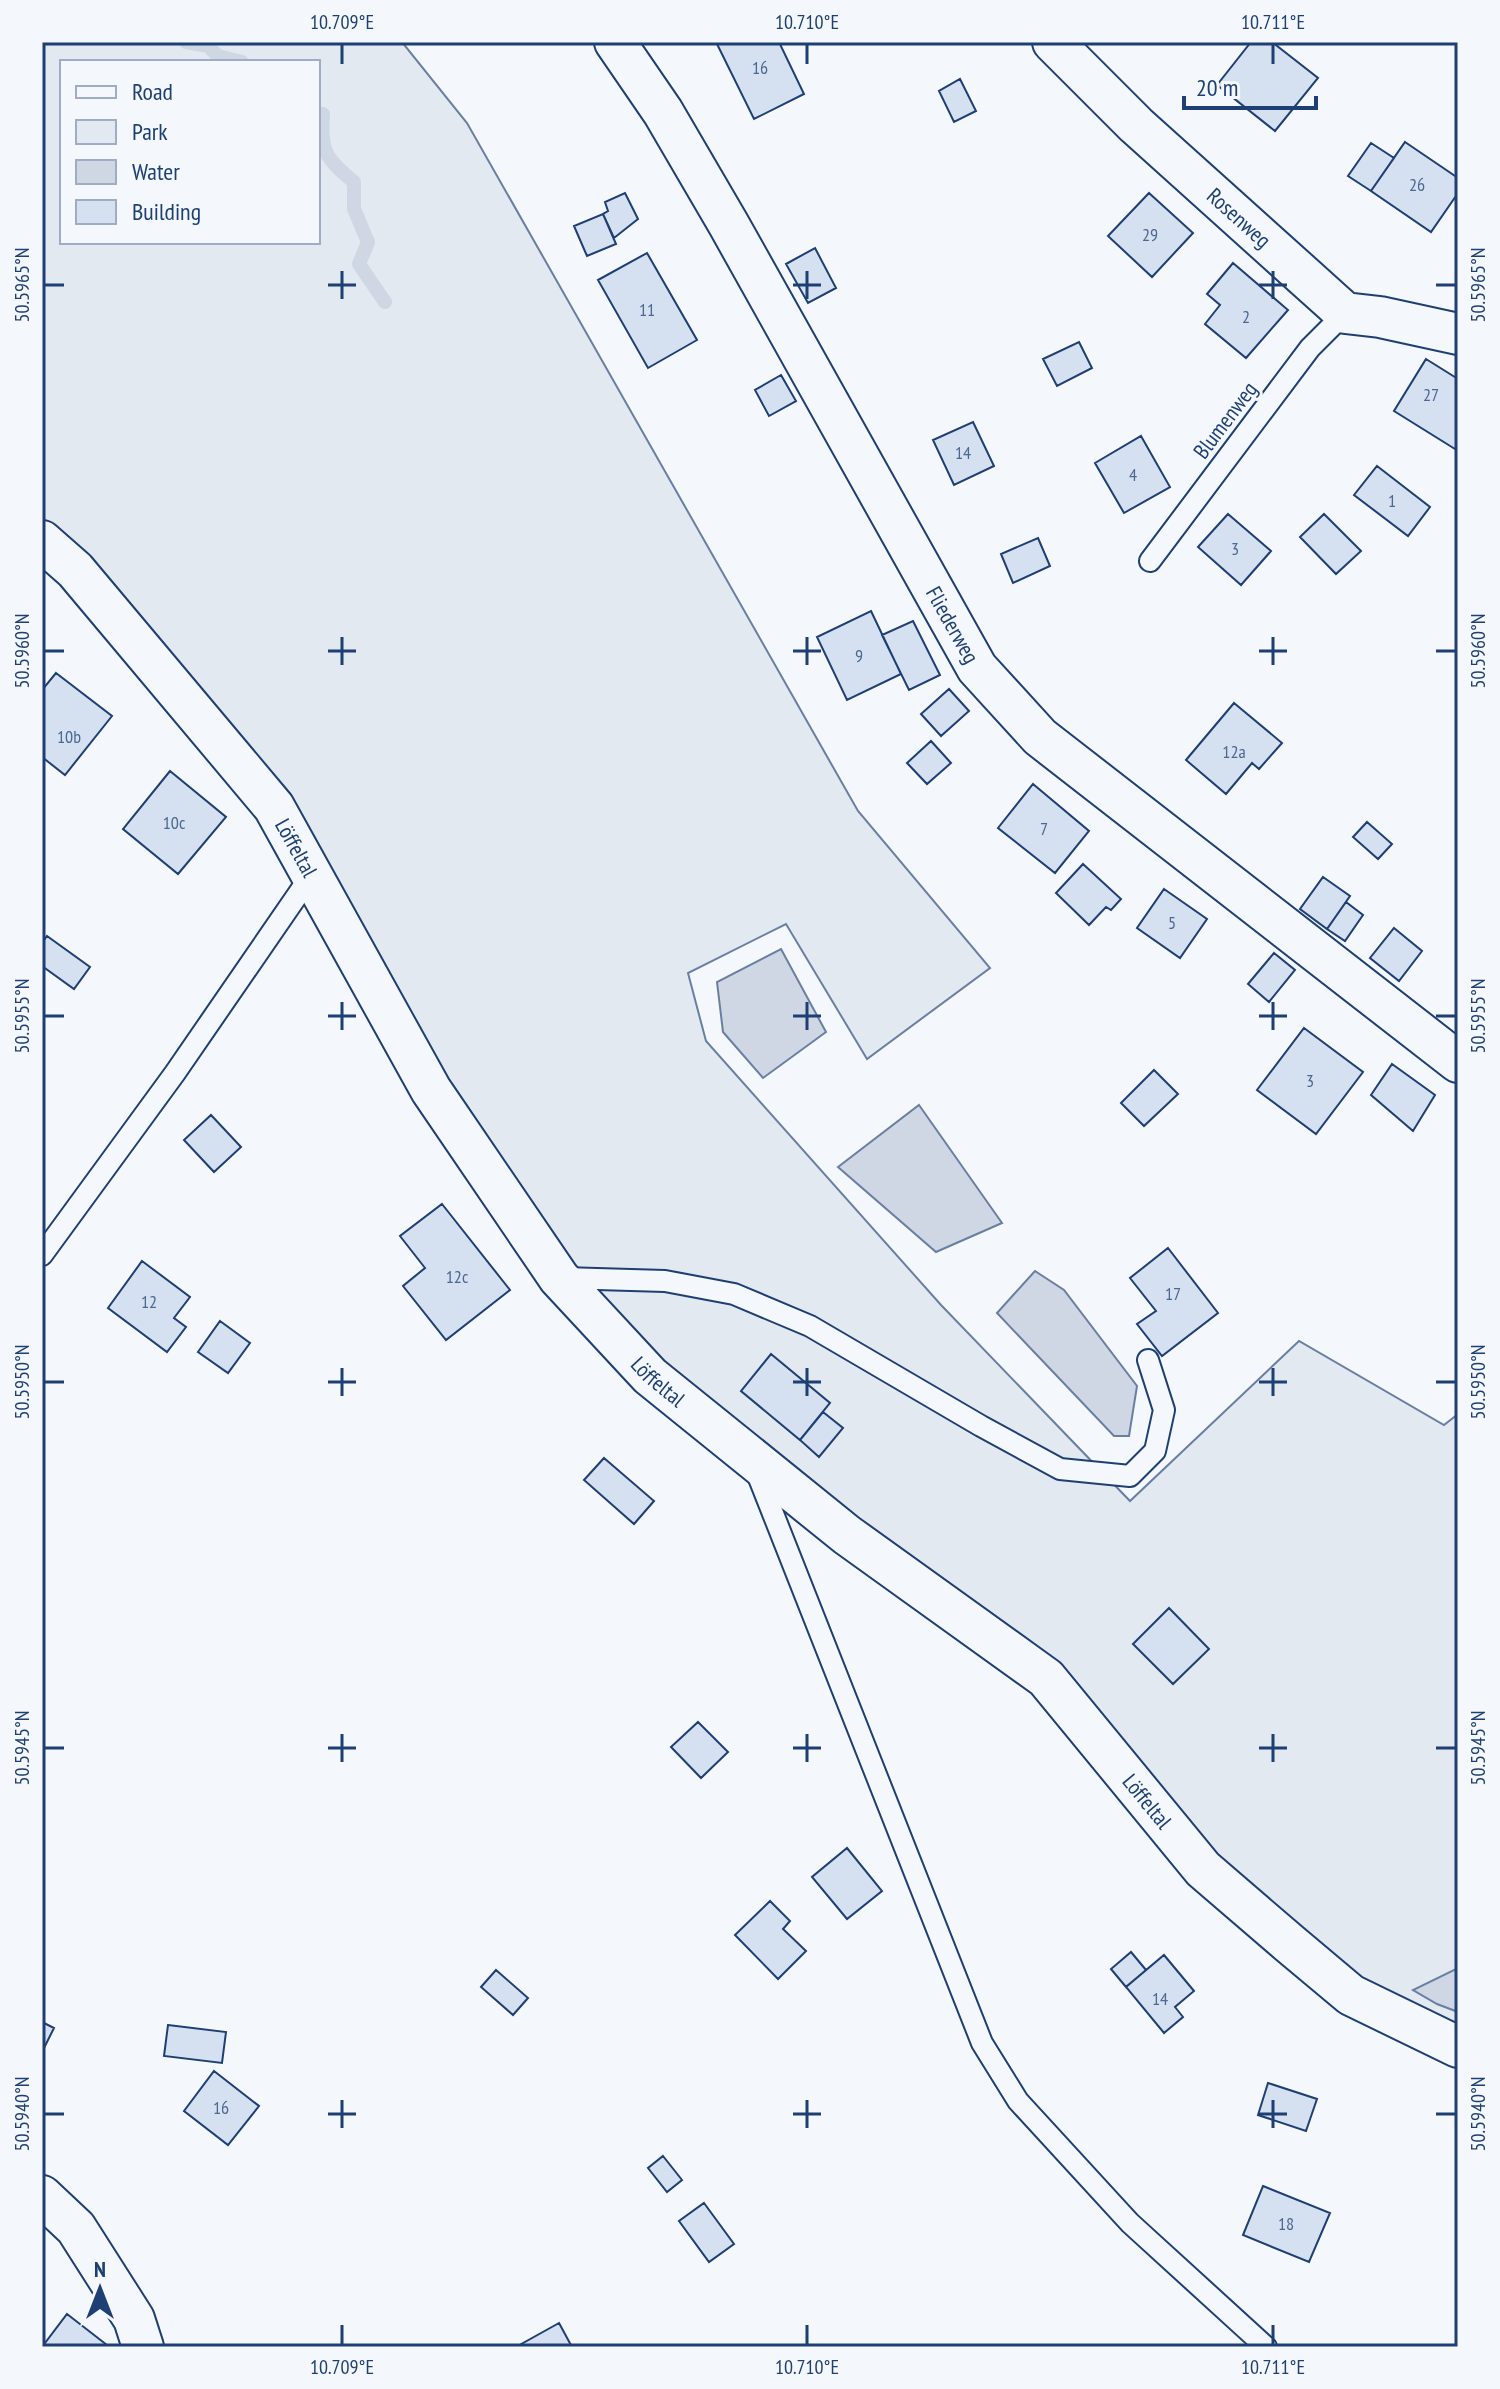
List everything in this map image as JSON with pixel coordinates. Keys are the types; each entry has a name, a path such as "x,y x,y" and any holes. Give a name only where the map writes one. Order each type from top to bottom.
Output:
{"street":[{"name":"Fliederweg","path":"615,42 663,112 722,212 977,668 1040,737 1458,1062"},
{"name":"Rosenweg","path":"1053,42 1136,125 1345,313"},
{"path":"1345,313 1380,317 1458,334"},
{"name":"Löffeltal","path":"42,541 75,570 274,807 431,1090 559,1278 650,1376 847,1535 1046,1678 1203,1869 1351,1995 1458,2047"},
{"path":"42,2196 76,2228 134,2319 143,2347"}],"lane":[{"name":"Blumenweg","path":"1150,561 1310,348 1345,313"},
{"path":"42,1255 175,1073 312,874"},
{"path":"559,1278 665,1281 734,1294 810,1326 1060,1469 1130,1476 1155,1451 1164,1410 1148,1360"},
{"path":"751,1458 982,2043 1018,2101 1130,2223 1266,2347"}],"green space":[{"path":"42,42 402,42 467,123 858,811 990,968 867,1059 786,924 688,973 706,1041 941,1305 1130,1501 1299,1341 1444,1425 1458,1414 1458,2047 1351,1995 1046,1678 559,1278 312,874 42,541"}],"water":[{"path":"781,949 826,1032 763,1078 723,1032 717,982"},
{"path":"919,1105 1002,1223 936,1252 838,1167"},
{"path":"1035,1271 1064,1290 1137,1386 1129,1436 1114,1436 997,1313"},
{"path":"1458,1968 1458,2012 1413,1990"}],"building":[{"path":"716,42 779,42 804,94 754,119"},
{"path":"1251,42 1272,42 1318,78 1275,131 1217,85"},
{"path":"960,79 976,111 954,122 939,91"},
{"path":"1405,142 1458,178 1458,193 1431,232 1371,191"},
{"path":"1371,143 1394,158 1371,191 1348,176"},
{"path":"625,193 638,219 614,238 603,214 608,211 605,202"},
{"path":"1149,193 1193,233 1152,277 1108,236"},
{"path":"603,214 616,244 587,256 574,226"},
{"path":"815,248 836,288 808,303 786,264"},
{"path":"647,253 697,340 648,368 598,280"},
{"path":"1233,263 1288,310 1246,358 1205,324 1220,305 1207,294"},
{"path":"1079,342 1092,368 1057,386 1043,359"},
{"path":"1426,359 1458,379 1458,445 1455,449 1394,411"},
{"path":"781,375 796,401 769,416 755,390"},
{"path":"973,422 994,466 954,485 933,440"},
{"path":"1141,436 1170,487 1124,513 1095,463"},
{"path":"1377,466 1430,507 1408,536 1354,495"},
{"path":"1228,514 1271,551 1241,585 1198,547"},
{"path":"1324,514 1361,551 1336,574 1300,537"},
{"path":"1038,538 1050,566 1013,583 1001,554"},
{"path":"871,611 901,674 847,700 817,637"},
{"path":"913,621 940,675 909,690 882,635"},
{"path":"56,673 112,716 65,775 42,757 42,690"},
{"path":"949,689 969,711 941,736 921,714"},
{"path":"1234,703 1282,743 1259,769 1252,763 1226,794 1186,760"},
{"path":"931,741 951,763 927,784 907,763"},
{"path":"170,771 226,817 178,874 123,829"},
{"path":"1033,784 1089,831 1055,873 998,828"},
{"path":"1367,822 1392,844 1378,859 1353,837"},
{"path":"1083,864 1121,899 1111,910 1106,907 1089,925 1056,893"},
{"path":"1323,877 1350,896 1327,929 1300,909"},
{"path":"1164,889 1207,919 1180,958 1137,928"},
{"path":"1346,902 1363,915 1345,941 1327,929"},
{"path":"1394,928 1422,951 1399,981 1370,958"},
{"path":"47,936 90,967 74,989 42,966 42,943"},
{"path":"1274,953 1295,970 1269,1002 1248,984"},
{"path":"1304,1028 1363,1072 1316,1134 1257,1090"},
{"path":"1392,1064 1435,1095 1413,1131 1371,1095"},
{"path":"1154,1070 1178,1094 1144,1126 1121,1103"},
{"path":"211,1115 241,1147 214,1172 184,1140"},
{"path":"442,1204 510,1290 446,1340 403,1286 425,1268 400,1236"},
{"path":"1168,1248 1218,1313 1162,1356 1137,1324 1156,1311 1130,1278"},
{"path":"142,1261 190,1297 174,1318 186,1327 167,1352 108,1308"},
{"path":"220,1321 250,1343 228,1373 198,1352"},
{"path":"771,1354 830,1403 800,1440 741,1391"},
{"path":"823,1412 843,1428 819,1457 800,1440"},
{"path":"604,1458 654,1501 634,1524 584,1480"},
{"path":"1169,1608 1209,1649 1173,1684 1133,1644"},
{"path":"698,1722 728,1752 701,1778 671,1747"},
{"path":"847,1848 882,1891 847,1919 812,1877"},
{"path":"770,1901 790,1921 783,1929 806,1951 778,1979 735,1935"},
{"path":"1131,1952 1146,1970 1126,1987 1111,1969"},
{"path":"1164,1955 1194,1991 1175,2007 1183,2017 1164,2033 1126,1987"},
{"path":"496,1970 528,1998 513,2015 481,1987"},
{"path":"42,2022 54,2028 42,2052"},
{"path":"168,2025 226,2032 222,2063 164,2056"},
{"path":"214,2071 259,2106 228,2145 184,2111"},
{"path":"1268,2083 1317,2099 1306,2131 1258,2115"},
{"path":"663,2156 682,2180 667,2192 648,2168"},
{"path":"1263,2186 1330,2213 1309,2262 1243,2235"},
{"path":"704,2203 734,2244 709,2262 679,2221"},
{"path":"67,2314 107,2345 42,2347"},
{"path":"559,2323 572,2347 516,2347"}],"waterway":[{"path":"186,42 208,46 218,56 234,60"},
{"path":"320,113 323,114 327,153 354,182 354,209 368,242 359,264 385,302"}]}
